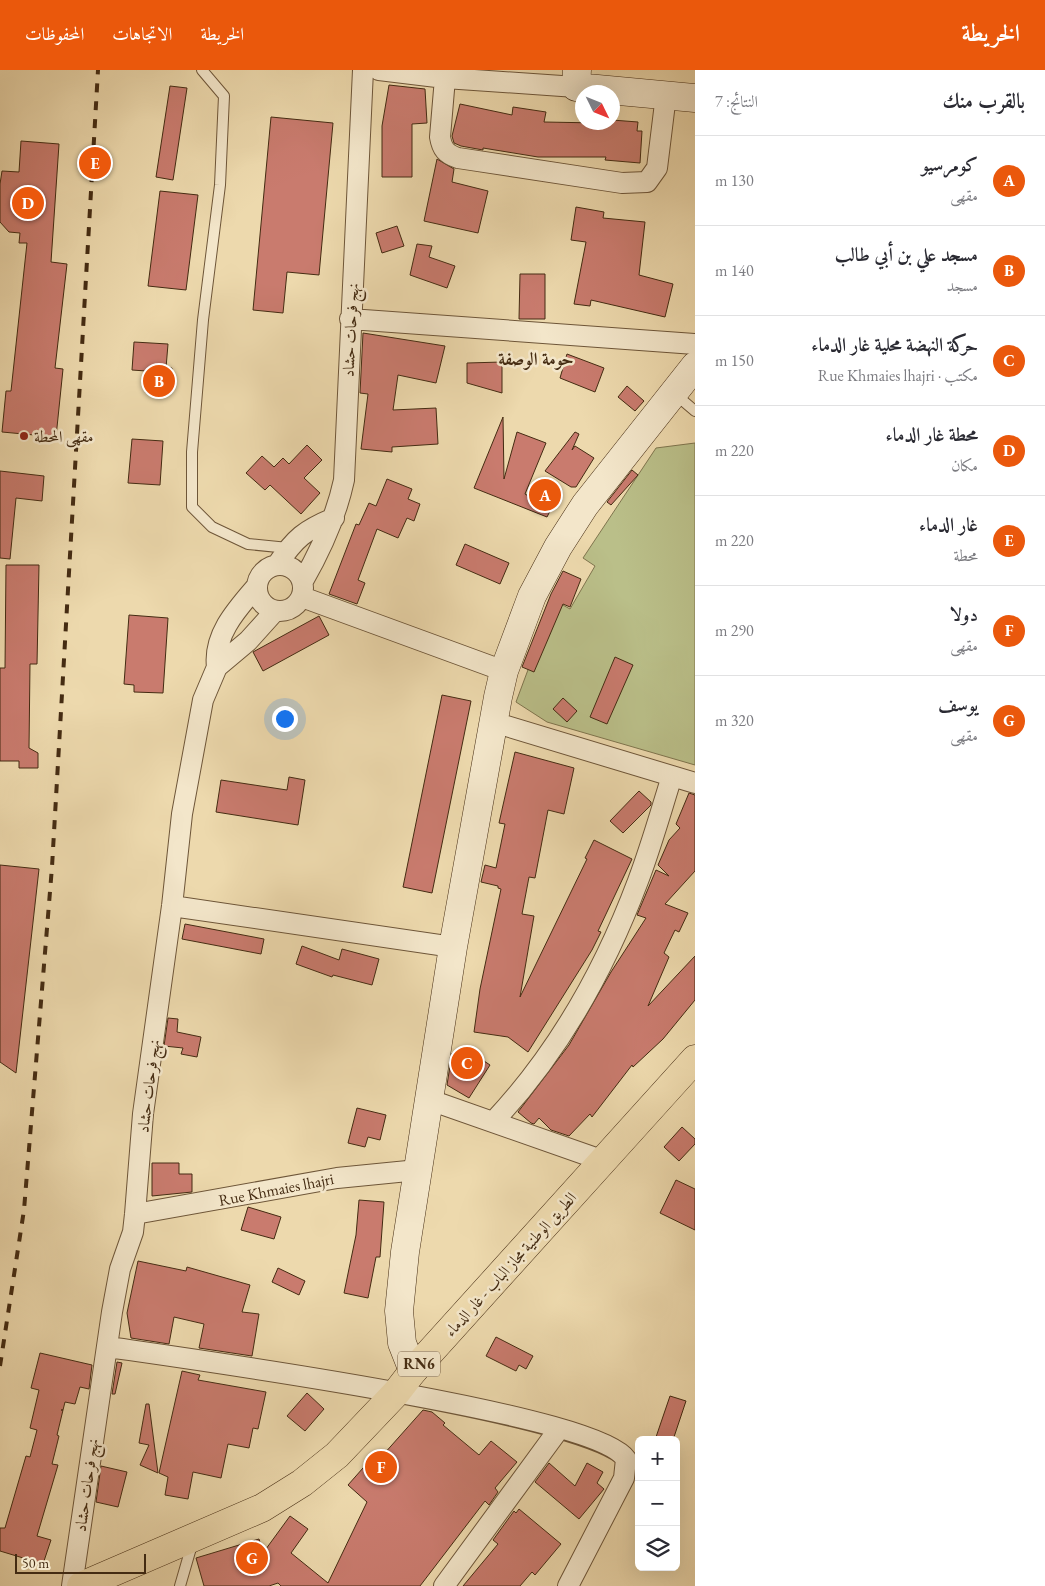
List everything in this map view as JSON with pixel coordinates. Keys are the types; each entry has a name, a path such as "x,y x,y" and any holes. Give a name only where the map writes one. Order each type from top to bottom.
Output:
{"main road":[{"name":"الطريق الوطنية مجاز الباب - غار الدماء","path":"81,1586 262,1508 302,1483 337,1454 396,1393 413,1371 695,1059"}],"street":[{"name":"نهج فرحات حشاد","path":"302,589 334,518 344,480 363,70"},
{"path":"379,70 445,78 576,78 666,95 695,98"},
{"path":"445,78 440,137 441,146 450,155 458,158 622,184 647,182 657,168 666,95"},
{"path":"350,319 695,344"},
{"path":"413,1371 402,1342 399,1311 405,1252 453,946 493,722 504,671 532,596 558,547 585,504 695,366"},
{"path":"217,666 215,653 219,641 236,611 256,587 263,572 277,565 288,548 308,529 334,518"},
{"path":"277,565 293,568 302,589 504,671"},
{"path":"256,587 261,603 275,611 291,609 302,589"},
{"name":"نهج فرحات حشاد","path":"81,1586 92,1443 120,1269 132,1232 135,1214 143,1114 172,906 182,814 203,700 217,666 248,641 275,611"},
{"path":"493,722 695,783"},
{"path":"494,1121 541,1066 598,973 639,880 672,776"},
{"path":"172,906 453,946"},
{"path":"430,1100 604,1161"},
{"name":"Rue Khmaies lhajri","path":"135,1214 337,1178 418,1170"},
{"path":"108,1347 453,1402 559,1430 614,1447 626,1458 624,1478 568,1586"},
{"path":"444,1586 559,1430"}],"lane":[{"path":"202,70 224,96 220,185 202,320 192,452 192,507 212,527 248,544 288,548"},
{"path":"674,393 695,411"},
{"path":"180,1586 194,1537"}],"green space":[{"path":"695,443 695,765 547,722 516,702 554,600 570,609 595,566 583,558 656,448"}],"building":[{"path":"389,85 425,89 427,123 412,124 412,177 382,177 382,126"},
{"path":"170,86 187,88 173,180 156,177"},
{"path":"460,104 512,115 513,107 546,112 544,122 575,123 575,130 620,130 620,121 638,122 637,131 642,131 640,163 605,160 606,157 538,157 483,148 483,150 454,143 452,136"},
{"path":"271,117 333,123 319,275 287,272 283,313 253,310"},
{"path":"21,141 59,144 51,262 67,264 55,368 63,369 56,437 2,432 6,391 11,391 27,243 19,243 20,233 9,232 0,222 0,184 2,171 19,172"},
{"path":"437,159 454,169 452,182 488,191 478,233 424,221"},
{"path":"160,191 198,195 186,290 148,286"},
{"path":"576,207 604,212 603,218 645,222 639,275 673,284 665,317 591,300 590,306 574,304 586,242 571,240"},
{"path":"397,226 404,246 382,253 376,233"},
{"path":"417,244 432,246 429,257 455,266 447,288 410,275"},
{"path":"520,274 545,274 545,319 519,319"},
{"path":"363,333 445,346 436,383 398,375 393,410 436,408 438,444 392,447 392,452 361,449 368,394 360,393"},
{"path":"134,342 168,344 166,368 172,368 171,393 146,393 146,371 132,370"},
{"path":"567,354 604,368 595,392 560,378"},
{"path":"502,362 502,393 467,383 467,363"},
{"path":"627,386 644,401 635,411 618,397"},
{"path":"503,417 504,479 517,432 546,443 525,494 551,509 547,517 474,488"},
{"path":"575,432 579,434 572,450 575,446 594,458 576,487 571,487 545,471"},
{"path":"132,439 163,441 160,485 128,483"},
{"path":"307,445 322,460 304,478 320,493 301,514 270,485 265,490 246,473 262,456 274,467 283,458 289,464"},
{"path":"632,470 638,475 611,505 607,502"},
{"path":"0,471 44,476 42,501 16,498 10,559 0,558"},
{"path":"387,479 412,489 408,499 420,504 414,521 407,518 398,538 377,529 358,580 365,583 357,604 329,594 356,524 359,525 369,503 376,506"},
{"path":"465,544 509,563 500,584 456,565"},
{"path":"6,565 39,565 37,664 30,664 29,748 38,753 38,768 19,768 19,761 0,761 0,668 5,668"},
{"path":"563,571 581,579 570,607 563,604 534,672 522,667 551,594"},
{"path":"129,615 168,618 163,693 134,692 134,685 124,684"},
{"path":"319,616 329,635 263,671 253,652"},
{"path":"615,657 633,665 607,724 590,717"},
{"path":"442,695 471,701 432,893 403,887"},
{"path":"563,698 577,711 567,722 553,709"},
{"path":"515,752 574,768 564,814 548,810 535,878 529,877 522,914 534,916 520,997 587,859 585,858 594,840 632,859 598,931 601,932 592,950 528,1052 508,1037 474,1032 480,989 501,889 498,886 481,882 485,865 496,868 505,824 499,823"},
{"path":"289,777 305,780 298,825 216,812 221,780 287,790"},
{"path":"639,791 651,802 651,805 623,833 610,821"},
{"path":"689,793 695,795 695,871 665,904 688,913 679,932 675,930 664,953 669,957 648,1006 695,956 695,1000 663,1039 633,1067 632,1065 592,1117 590,1114 569,1136 551,1130 539,1118 534,1124 531,1123 518,1112 569,1045 611,972 646,918 637,915 656,870 669,876 658,865 669,840 680,828 676,824"},
{"path":"0,865 39,869 16,1073 0,1062"},
{"path":"185,924 264,939 261,954 182,939"},
{"path":"302,946 339,960 342,949 379,959 372,985 333,975 332,977 296,964"},
{"path":"168,1018 178,1019 177,1032 201,1037 197,1057 181,1054 183,1048 164,1046"},
{"path":"452,1053 478,1057 490,1065 469,1098 447,1085"},
{"path":"357,1108 386,1115 380,1140 368,1137 365,1147 348,1143"},
{"path":"682,1127 695,1139 695,1144 679,1161 664,1147"},
{"path":"152,1163 179,1163 179,1174 192,1174 192,1192 152,1196"},
{"path":"676,1180 695,1189 695,1230 660,1213"},
{"path":"359,1200 384,1202 380,1257 376,1257 368,1298 344,1293 356,1235"},
{"path":"248,1207 281,1217 274,1239 241,1230"},
{"path":"138,1261 186,1271 187,1267 250,1285 242,1312 259,1314 252,1356 199,1348 204,1324 174,1317 169,1344 131,1338 127,1313"},
{"path":"278,1268 305,1281 299,1295 272,1282"},
{"path":"496,1337 533,1356 526,1369 519,1365 516,1371 486,1356"},
{"path":"40,1353 92,1365 89,1389 80,1387 75,1404 65,1402 63,1410 52,1464 58,1465 37,1536 51,1540 43,1564 0,1551 0,1528 5,1528 26,1456 30,1457 37,1430 30,1428 39,1390 31,1388"},
{"path":"117,1362 122,1363 115,1394 112,1394"},
{"path":"182,1371 200,1375 198,1380 266,1392 258,1429 253,1428 249,1448 228,1444 221,1478 193,1472 188,1499 165,1495 168,1477 159,1473"},
{"path":"307,1393 324,1409 305,1431 287,1416"},
{"path":"670,1396 686,1401 674,1436 656,1436"},
{"path":"146,1404 149,1404 158,1473 140,1465 149,1445 139,1443"},
{"path":"423,1410 432,1412 445,1423 443,1425 479,1455 491,1441 517,1462 495,1488 498,1492 489,1505 485,1501 420,1586 281,1586 278,1583 269,1586 204,1586 196,1558 259,1539 263,1553 290,1516 308,1529 291,1553 328,1583 367,1502 348,1485 378,1451 383,1455"},
{"path":"549,1463 575,1486 587,1463 603,1472 597,1483 604,1489 579,1519 535,1482"},
{"path":"101,1466 127,1472 118,1507 96,1502"},
{"path":"519,1509 561,1544 535,1575 532,1572 520,1586 463,1586 498,1544 493,1540 514,1511 516,1513"}],"railway":[{"path":"0,1366 24,1210 52,867 98,70"}],"place":[{"name":"غار الدماء","path":"95,163"},
{"name":"محطة غار الدماء","path":"28,203"},
{"name":"مسجد علي بن أبي طالب","path":"159,381"},
{"name":"مقهى المحطة","path":"24,436"},
{"name":"كومرسيو","path":"545,495"},
{"name":"حركة النهضة محلية غار الدماء","path":"467,1063"},
{"name":"دولا","path":"381,1467"},
{"name":"يوسف","path":"252,1558"}],"district":[{"name":"حومة الوصفة","path":"536,359"}]}
